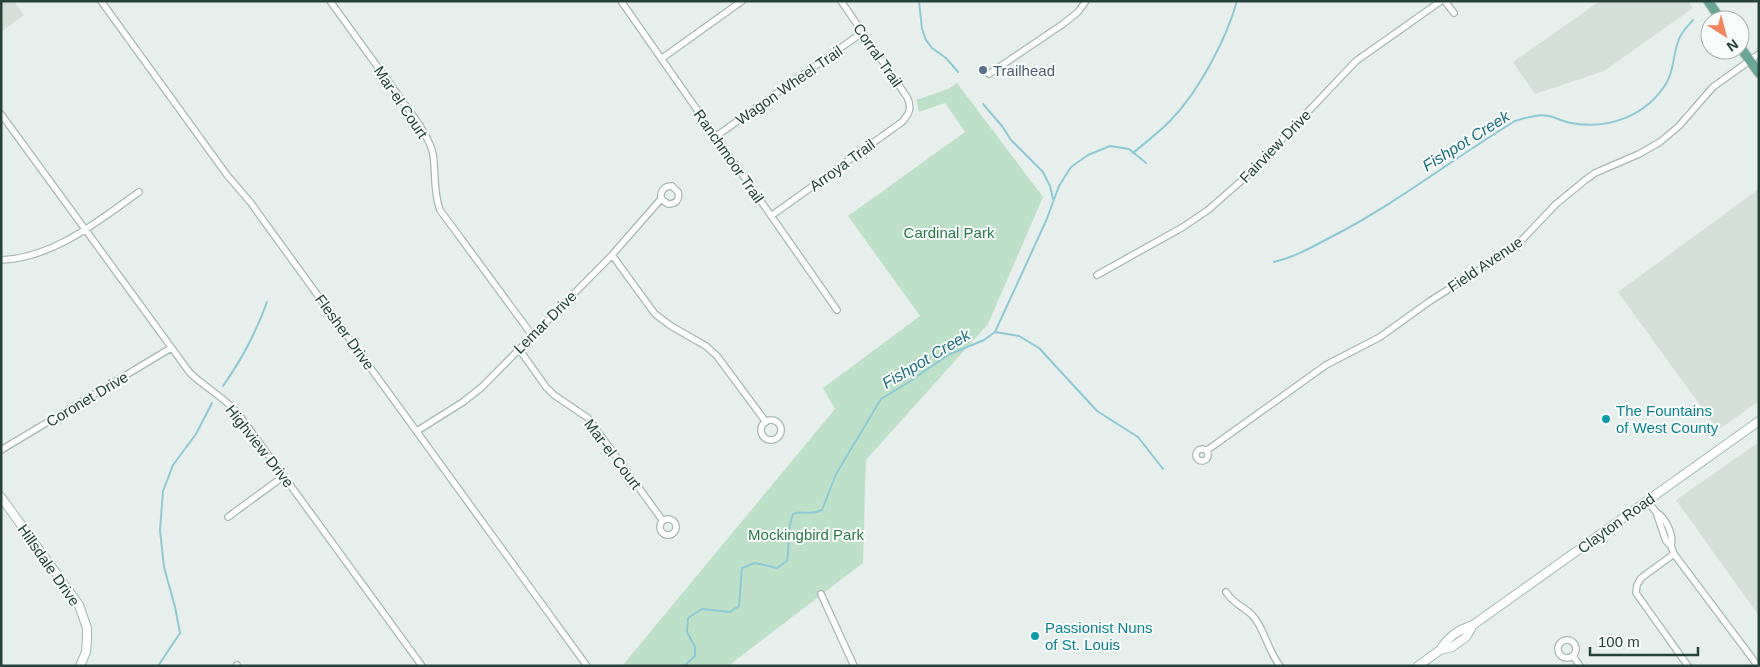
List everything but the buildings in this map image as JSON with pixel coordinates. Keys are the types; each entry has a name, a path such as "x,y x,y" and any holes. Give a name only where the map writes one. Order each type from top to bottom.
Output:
{"main road":[{"path":"1749,60 1759,73"},
{"name":"Clayton Road","path":"1418,666 1440,650 1447,639 1460,630 1473,626 1759,421"},
{"name":"Hillsdale Drive","path":"1,497 79,605 87,628 86,652 80,666"}],"street":[{"name":"Flesher Drive","path":"101,1 227,175 252,203 587,666"},
{"name":"Mar-el Court","path":"330,1 427,137 432,151 435,193 440,210 532,335"},
{"name":"Ranchmoor Trail","path":"621,1 837,310"},
{"path":"660,59 742,1"},
{"name":"Corral Trail","path":"841,1 907,97 910,111"},
{"path":"989,74 1063,24 1078,12 1086,1"},
{"name":"Fairview Drive","path":"1097,275 1183,227 1208,210 1248,175 1356,61 1440,1"},
{"path":"1445,1 1454,13"},
{"name":"Wagon Wheel Trail","path":"715,137 862,32"},
{"name":"Field Avenue","path":"1206,452 1326,365 1380,337 1430,301 1513,248 1556,204 1584,181 1607,168 1649,149 1670,135 1713,87 1749,60"},
{"name":"Arroya Trail","path":"771,216 902,122 910,111"},
{"name":"Highview Drive","path":"1,114 190,373 237,412 422,666"},
{"path":"1,260 34,254 86,230 138,192"},
{"name":"Lemar Drive","path":"417,432 463,402 482,387 612,255 662,199"},
{"path":"612,255 656,314 671,326 706,346 718,356 766,422"},
{"name":"Coronet Drive","path":"1,450 172,348"},
{"name":"Mar-el Court","path":"519,349 554,396 588,418 663,521"},
{"path":"228,517 284,476"},
{"path":"1647,500 1656,512 1662,516 1667,525 1674,554 1758,666"},
{"path":"1674,554 1641,578 1636,593 1688,666"},
{"path":"1226,592 1236,604 1252,615 1272,656 1280,666"},
{"path":"821,594 854,666"},
{"path":"1573,656 1580,666"}],"shaded area":[{"path":"1,1 14,1 24,15 1,32"},
{"path":"1600,1 1688,1 1693,8 1604,71 1535,94 1513,62"},
{"path":"1759,189 1759,401 1718,430 1618,292"},
{"path":"1759,442 1759,616 1676,500"}],"green space":[{"path":"957,83 1043,197 988,324 866,460 863,563 728,666 622,666 835,409 823,388 920,316 848,216 965,132 945,103 919,112 916,100 948,89"}],"waterway":[{"path":"919,1 922,29 926,40 958,72"},
{"path":"1133,153 1169,122 1190,96 1218,49 1237,1"},
{"name":"Fishpot Creek","path":"1274,262 1304,251 1357,223 1515,121 1543,115 1571,123 1599,124 1612,122 1638,112 1659,94 1667,82 1679,39 1693,20"},
{"path":"983,104 1011,140 1043,172 1050,186 1053,199"},
{"name":"Fishpot Creek","path":"684,666 695,656 695,647 687,632 688,618 702,609 730,612 739,606 742,568 755,563 777,568 787,561 793,514 814,513 822,510 836,474 881,399 948,355 984,340 995,332 1046,221 1059,186 1071,167 1088,155 1110,146 1129,149 1146,163"},
{"path":"223,386 248,346 267,302"},
{"path":"995,332 1019,336 1039,348 1097,411 1138,437 1163,469"},
{"path":"158,666 180,633 164,567 160,530 163,491 173,465 196,434 212,403"}],"place":[{"name":"Trailhead","path":"983,70"},
{"name":"The Fountains of West County","path":"1606,419"},
{"name":"Passionist Nuns of St. Louis","path":"1035,636"}],"park label":[{"name":"Cardinal Park","path":"949,232"},
{"name":"Mockingbird Park","path":"806,534"}]}
